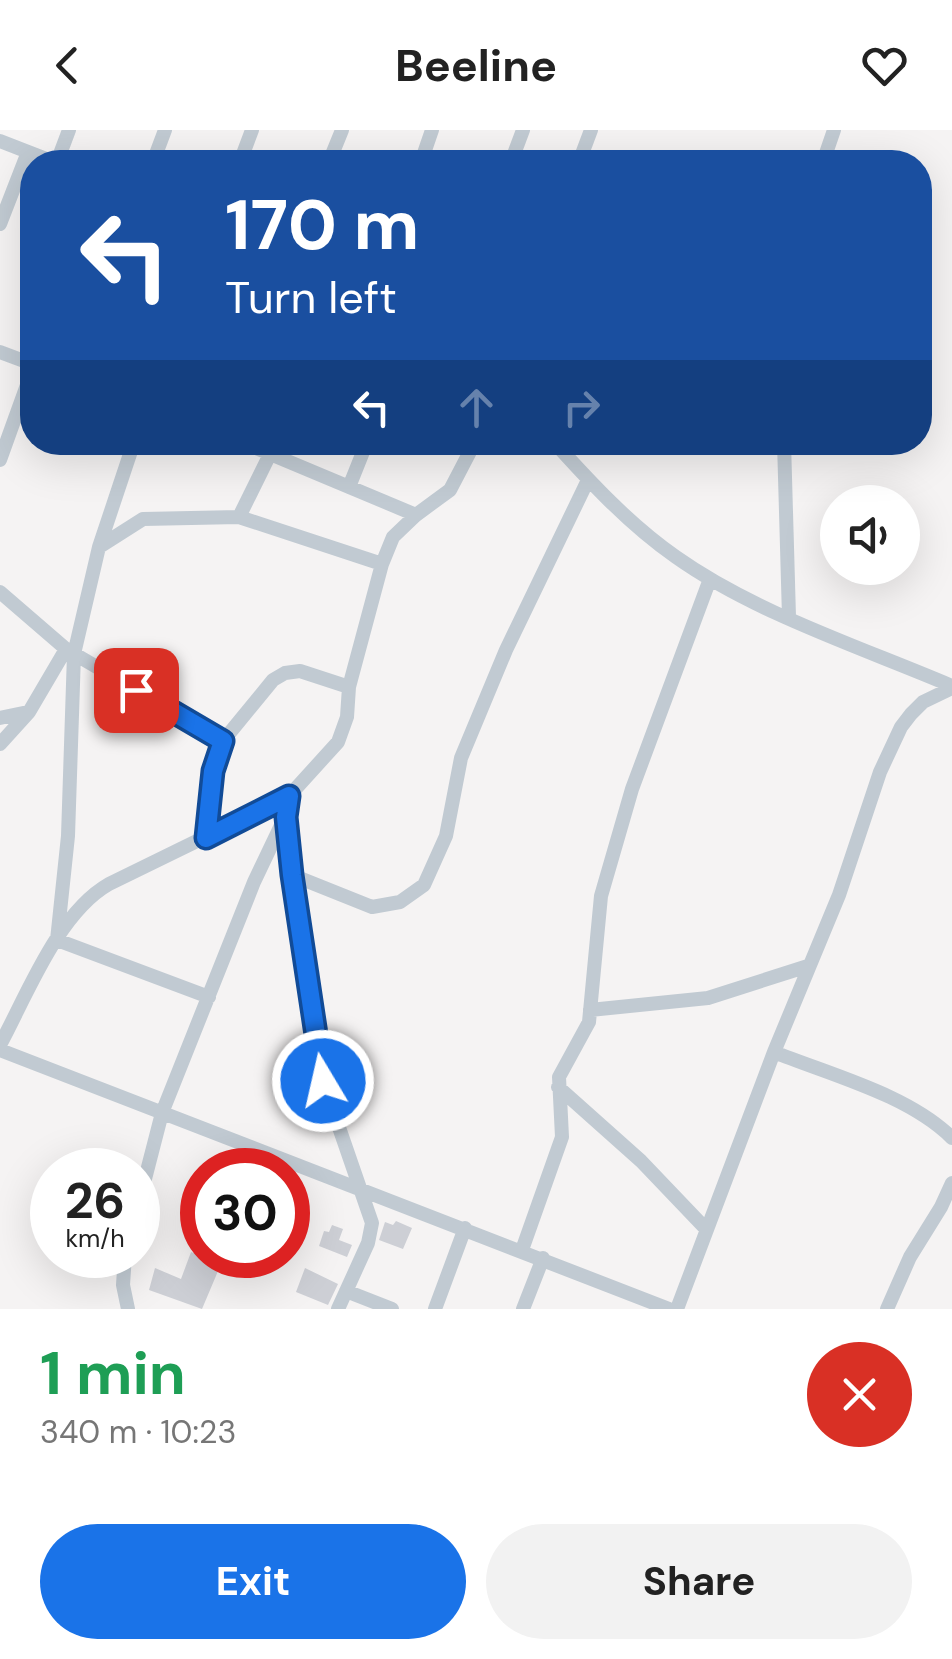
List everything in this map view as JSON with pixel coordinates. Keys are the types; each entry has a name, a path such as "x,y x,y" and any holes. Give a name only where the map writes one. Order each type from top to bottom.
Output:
{"street":[{"path":"0,224 20,173"},
{"path":"0,460 20,402"},
{"path":"57,940 68,836 70,651 130,455"},
{"path":"239,517 270,455"},
{"path":"287,455 349,488 416,515"},
{"path":"349,488 362,455"},
{"path":"470,455 450,490 416,515 394,538 382,564 338,742 289,796 97,891 57,940 0,1048 673,1309 838,895 880,772 900,727 923,702 952,687"},
{"path":"566,455 637,527 710,579 750,601 952,687"},
{"path":"784,455 789,617"},
{"path":"292,875 372,908 400,902 424,884 446,836 461,758 506,650 588,480"},
{"path":"99,546 144,519 239,517 382,564"},
{"path":"522,1250 562,1137 558,1087 564,1068 584,1035 590,1010 606,878 632,789 710,579"},
{"path":"0,592 70,651 223,741"},
{"path":"0,744 29,712 70,651"},
{"path":"206,838 213,771 223,741 273,680 285,672 300,671 349,686"},
{"path":"0,718 29,712"},
{"path":"289,796 286,817 292,875 323,1081 362,1189 372,1233 338,1309"},
{"path":"153,1148 162,1113 254,882 286,817"},
{"path":"57,940 209,998"},
{"path":"590,1010 708,998 808,966"},
{"path":"774,1052 900,1100 952,1138"},
{"path":"558,1087 705,1228"},
{"path":"887,1309 952,1182"},
{"path":"435,1309 464,1228"},
{"path":"523,1309 543,1258"},
{"path":"123,1278 128,1309"},
{"path":"346,1291 392,1309"}],"building":[{"path":"396,1221 412,1228 403,1249 379,1240 385,1222 393,1225"},
{"path":"332,1225 343,1229 339,1240 352,1245 347,1257 319,1246 324,1231 329,1232"},
{"path":"160,1270 181,1279 215,1278 202,1309 149,1290 152,1278 160,1278"},
{"path":"310,1270 338,1284 328,1305 296,1292 301,1278 310,1278"}],"route":[{"path":"136,690 223,741 213,771 206,838 289,796 286,817 292,875 323,1081"}]}
